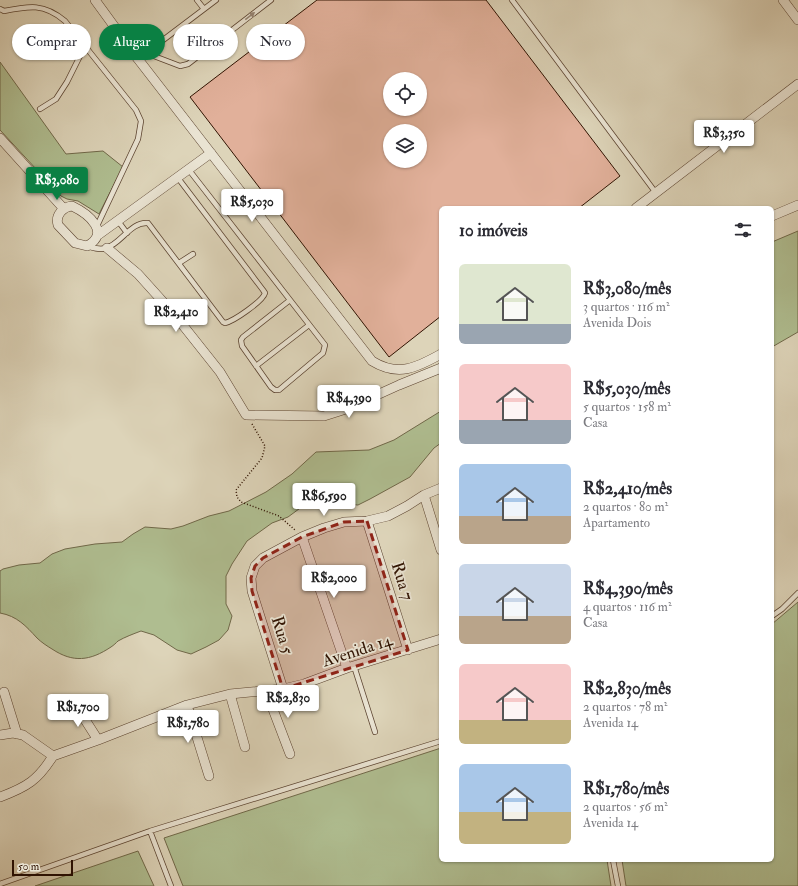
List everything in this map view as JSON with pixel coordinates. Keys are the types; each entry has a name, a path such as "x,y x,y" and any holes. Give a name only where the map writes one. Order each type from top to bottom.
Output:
{"street":[{"path":"95,0 112,24"},
{"path":"783,0 798,20"},
{"path":"139,60 372,361 382,367 394,371 410,368 439,355"},
{"path":"639,206 798,84"},
{"path":"0,138 62,211"},
{"path":"0,147 62,211"},
{"path":"98,231 82,211 72,206 62,211 57,218 58,225 75,243 87,246 92,244 98,231 118,221 211,153"},
{"path":"774,215 798,205"},
{"path":"107,248 138,274 174,314 220,372 246,415 324,416 346,409 439,369"},
{"path":"350,667 302,537 344,522 367,521 388,516 424,495 439,489"},
{"path":"424,495 439,544"},
{"name":"Rua 7","path":"367,521 408,650"},
{"name":"Rua 5","path":"283,689 252,591 251,578 255,566 263,558 302,537"},
{"name":"Avenida 14","path":"53,756 187,705 230,694 283,689 304,684 350,667 439,640"},
{"path":"266,691 290,754"},
{"path":"4,692 17,734"},
{"path":"230,694 245,746"},
{"path":"75,704 98,740"},
{"path":"187,705 209,776"},
{"path":"0,735 13,733 23,735 53,756 41,773 27,786 0,798"}],"lane":[{"path":"197,0 204,9"},
{"path":"165,39 216,0"},
{"path":"164,60 180,66 188,64 271,0"},
{"path":"512,0 656,193"},
{"path":"0,9 4,11 38,7 48,9 67,24"},
{"path":"91,54 136,110 141,121 138,139 98,231"},
{"path":"40,109 56,99 67,82 78,60"},
{"path":"189,170 290,300 324,345 323,353 279,390 275,390 271,387 242,346 241,340 290,300"},
{"path":"87,246 97,249 107,248 139,224 148,223 225,324 240,315 264,296 263,290 178,178"},
{"path":"118,221 127,233"},
{"path":"179,263 193,254"},
{"path":"256,366 309,325"},
{"path":"774,615 798,593"},
{"path":"350,667 375,732"},
{"path":"0,884 150,831 439,742"},
{"path":"150,831 171,886"},
{"path":"613,862 618,886"}],"path":[{"path":"246,415 265,446 262,458 236,490 236,497 241,502 279,516 302,537"}],"highlighted area":[{"path":"367,521 408,650 283,689 252,591 251,578 255,566 263,558 302,537 344,522"}],"green space":[{"path":"0,62 66,154 103,151 123,167 99,214 78,201 61,196 0,130"},
{"path":"798,231 798,332 774,346 774,241"},
{"path":"439,412 439,444 434,448 410,477 358,505 315,500 303,506 288,517 272,523 247,541 226,576 226,604 232,616 228,630 219,640 191,654 177,650 154,635 141,631 118,641 111,647 96,655 82,658 67,657 44,644 21,622 11,616 0,613 0,571 3,569 19,565 40,563 52,554 65,549 95,544 122,542 145,527 171,529 229,511 266,492 292,474 316,452 369,450 394,440"},
{"path":"798,602 798,886 626,886 622,862 774,862 774,622"},
{"path":"439,749 439,862 607,862 611,886 183,886 164,838"},
{"path":"138,851 154,886 35,886"}],"building":[{"path":"317,0 486,0 620,176 582,206 439,206 439,318 389,357 190,97 246,54 246,60 305,60 305,24 286,24"}]}
